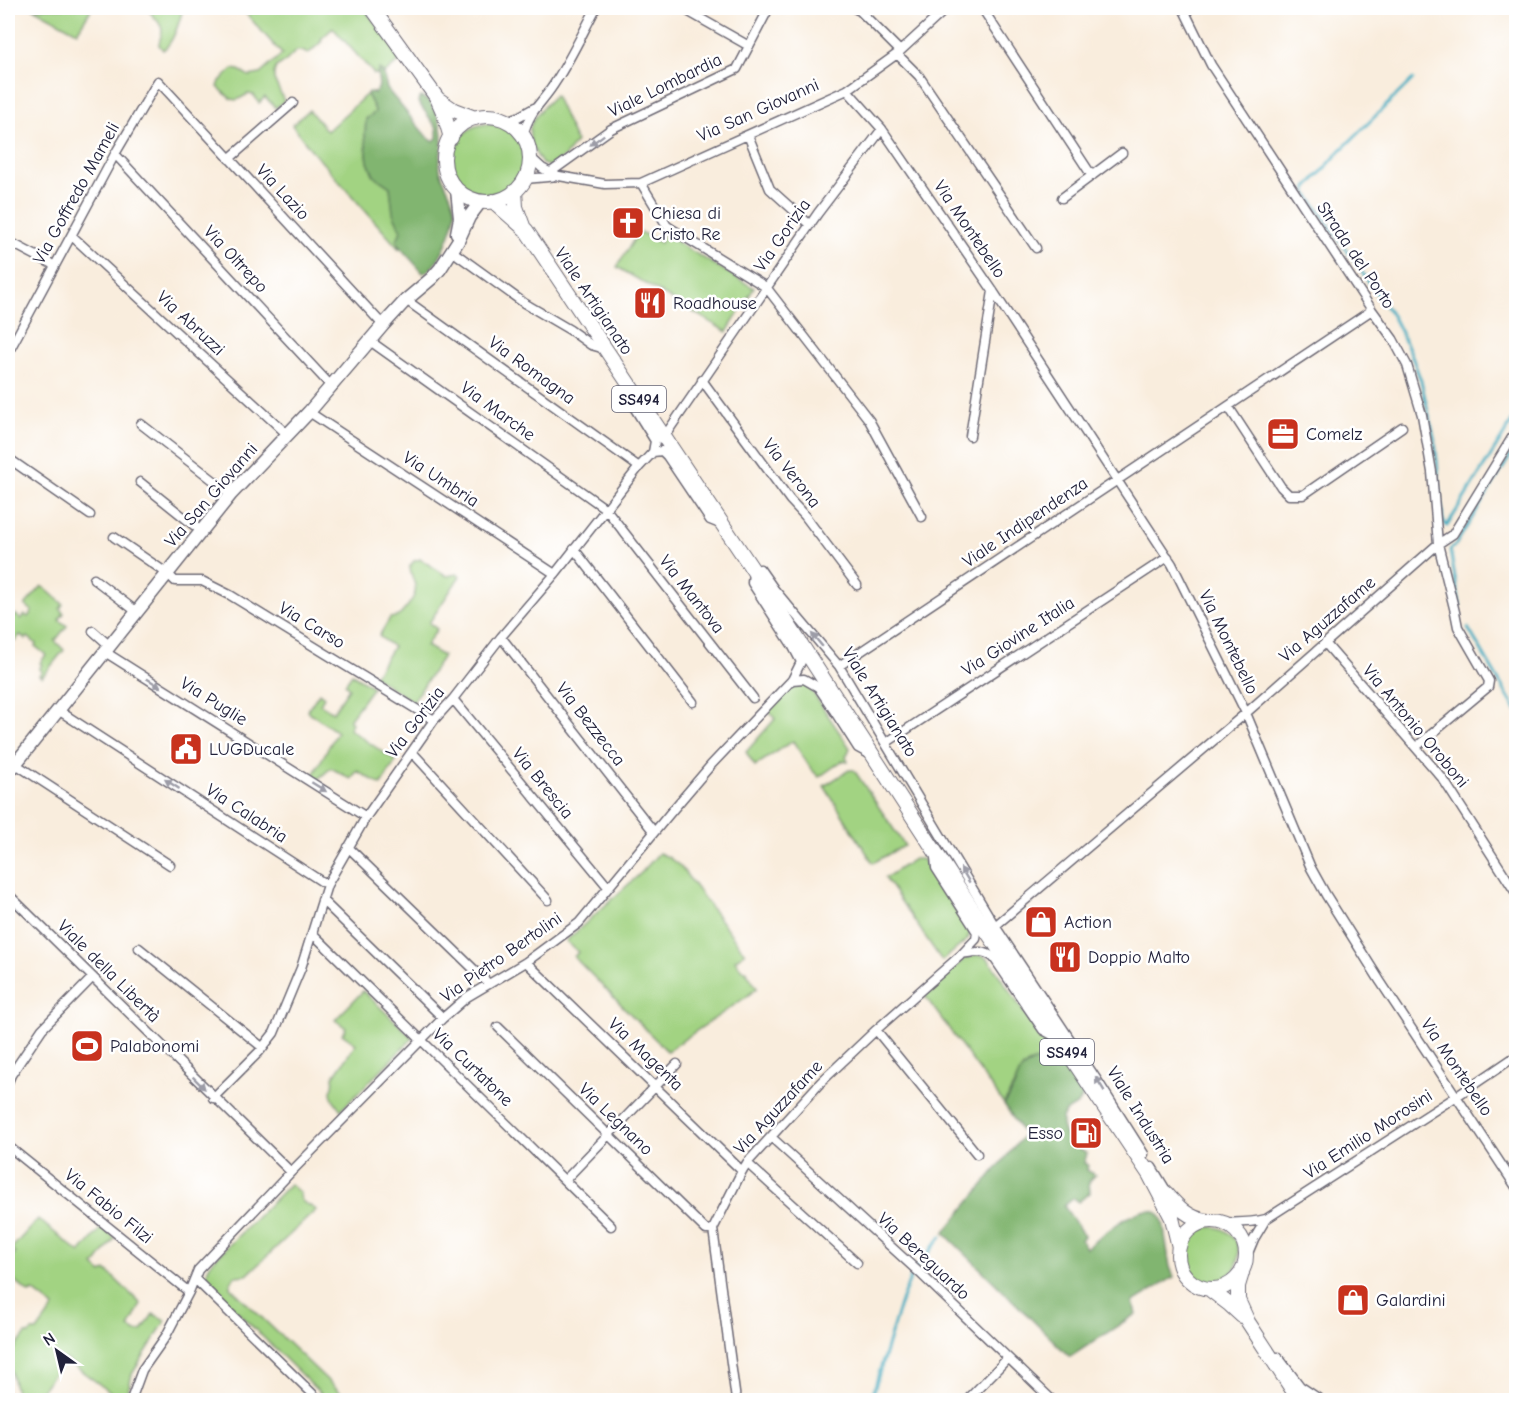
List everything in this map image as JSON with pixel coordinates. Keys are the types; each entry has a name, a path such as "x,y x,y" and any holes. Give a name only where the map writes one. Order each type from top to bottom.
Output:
{"main road":[{"path":"372,8 436,98 444,114 450,138"},
{"path":"436,98 454,110 475,118"},
{"path":"457,190 446,172 444,161 450,138 457,129 475,118 491,117 507,121 516,127 527,141 530,157 528,172 515,191 505,198 487,201"},
{"name":"SS494","path":"457,190 469,199 487,201"},
{"name":"Viale Artigianato","path":"515,191 516,207 524,228 753,570 935,850 991,928"},
{"name":"Viale Artigianato","path":"487,201 524,228"},
{"name":"Viale Industria","path":"991,928 1057,1037 1149,1174 1172,1218 1179,1247 1180,1266 1186,1277 1196,1286 1209,1289 1248,1322"},
{"name":"Viale Industria","path":"1149,1174 1186,1214 1198,1220 1231,1227 1240,1235 1245,1246 1245,1263 1238,1300 1248,1322 1299,1401"},
{"path":"1179,1247 1181,1240 1189,1230 1201,1223 1214,1222"},
{"path":"1209,1289 1227,1286 1237,1278 1245,1263"}],"street":[{"path":"523,136 535,108 556,82 596,8"},
{"path":"682,8 749,46"},
{"name":"Viale Lombardia","path":"555,174 611,129 737,69 769,8"},
{"path":"854,8 860,11 919,76 1036,248"},
{"name":"Via San Giovanni","path":"530,157 542,168 555,174 605,184 641,183 847,90 898,52 947,8"},
{"path":"982,8 1092,176"},
{"name":"Strada del Porto","path":"1183,8 1211,65 1393,339 1407,365 1422,416 1432,472 1438,544 1458,627 1489,681 1488,687 1416,747"},
{"name":"Via Goffredo Mameli","path":"8,353 158,81"},
{"name":"Via Lazio","path":"158,81 383,325"},
{"path":"847,90 882,129"},
{"path":"229,159 293,103"},
{"path":"507,121 535,108"},
{"name":"Via Gorizia","path":"664,437 766,287 882,129"},
{"name":"Via Montebello","path":"882,129 993,291 1168,557 1246,713 1311,868 1380,981 1516,1187"},
{"path":"748,135 770,189 810,225"},
{"path":"1062,198 1122,153"},
{"name":"Via Oltrepo","path":"116,154 332,387"},
{"name":"Via San Giovanni","path":"525,179 555,174"},
{"path":"641,183 667,225 766,287 869,420 922,517"},
{"name":"Via San Giovanni","path":"452,251 460,218 457,190"},
{"name":"Via San Giovanni","path":"11,768 231,494 332,387 406,300 432,278 459,241 469,217 487,201"},
{"name":"Via Abruzzi","path":"72,236 288,435"},
{"path":"8,242 50,263"},
{"path":"452,251 524,303 591,345 605,349"},
{"path":"970,436 993,291"},
{"name":"Via Romagna","path":"406,300 639,467"},
{"name":"Viale Indipendenza","path":"839,666 1372,310"},
{"name":"Via Marche","path":"370,341 606,509"},
{"path":"626,380 632,404 654,441 653,452 662,451 667,456 710,520 723,525"},
{"name":"Via Verona","path":"702,380 790,500 805,516 857,585"},
{"path":"1228,406 1281,487 1289,495 1303,495 1402,427"},
{"name":"Via Umbria","path":"309,412 555,574"},
{"path":"141,424 231,494"},
{"name":"Via Aguzzafame","path":"991,928 1246,713 1452,534 1516,431"},
{"name":"Via Gorizia","path":"213,1098 274,1033 301,968 327,885 366,817 434,720 653,452"},
{"name":"Viale Artigianato","path":"675,453 689,463 774,589 839,666 886,743 991,928"},
{"path":"8,458 90,515"},
{"path":"140,482 201,531"},
{"name":"Via Mantova","path":"606,509 753,698"},
{"name":"Via Carso","path":"114,537 175,581 202,581 230,595 434,720"},
{"path":"574,549 693,702"},
{"name":"Via Giovine Italia","path":"886,743 1168,557"},
{"path":"753,570 752,583 801,662 792,680"},
{"path":"94,579 137,612"},
{"name":"Via Puglie","path":"93,631 107,649 366,817"},
{"name":"Via Bezzecca","path":"501,637 654,832"},
{"name":"Via Antonio Oroboni","path":"1325,643 1443,779 1516,893"},
{"path":"792,680 804,679 818,687 858,748 873,755"},
{"name":"Via Pietro Bertolini","path":"131,1401 142,1370 166,1336 198,1270 443,1018 467,997 526,962 579,923 711,765 792,680"},
{"name":"Via Brescia","path":"453,699 608,887"},
{"name":"Via Calabria","path":"58,710 327,885"},
{"path":"412,752 548,900"},
{"path":"11,768 170,865"},
{"path":"348,847 489,984"},
{"name":"Via Aguzzafame","path":"713,1229 744,1167 771,1137 821,1082 976,939 977,932 936,868 935,850"},
{"name":"Viale della Libertà","path":"8,894 213,1098 291,1172"},
{"path":"322,900 443,1018"},
{"name":"Viale Industria","path":"991,928 1100,1083 1176,1204"},
{"name":"Via Curtatone","path":"312,933 611,1226"},
{"path":"139,948 262,1047"},
{"path":"962,954 980,951 994,957 1043,1030 1057,1037"},
{"name":"Via Magenta","path":"526,962 744,1167 857,1263"},
{"path":"8,1082 42,1029 92,978"},
{"name":"Via Legnano","path":"498,1027 706,1230 713,1229"},
{"path":"876,1030 977,1154"},
{"name":"Via Emilio Morosini","path":"1214,1222 1251,1222 1266,1219 1516,1056"},
{"path":"565,1179 677,1064"},
{"name":"Via Bereguardo","path":"771,1137 922,1275 1052,1401"},
{"name":"Via Fabio Filzi","path":"8,1146 189,1292"},
{"name":"Via Emilio Morosini","path":"1245,1263 1254,1239 1266,1219"},
{"path":"713,1229 736,1401"},
{"path":"195,1279 319,1401"},
{"path":"1248,1322 1266,1339 1300,1386 1321,1401"},
{"path":"974,1401 970,1396 1008,1358"},
{"path":"8,1395 9,1401"}],"green space":[{"path":"33,8 92,8 77,32"},
{"path":"147,8 183,8 173,37 163,50 159,45 161,27"},
{"path":"241,8 364,8 402,59 384,74 381,70 374,74 333,28 308,54 296,51 276,67 274,79 284,101 276,108 265,97 259,103 254,95 248,94 237,100 231,99 218,87 220,81 233,69 249,76 260,74 282,54"},
{"path":"379,69 384,74 387,89 427,137 433,141 437,138 437,128 418,102 419,98 422,97 428,101 441,125 440,169 454,204 455,216 450,235 435,264 423,273 398,245 397,240 401,231 393,213 390,187 374,176 368,162 366,119 375,110 367,94 368,92 375,93 377,90"},
{"path":"367,94 375,110 375,113 366,119 368,162 374,176 390,187 393,208 401,231 398,240 400,250 292,125 309,110 327,131"},
{"path":"555,95 576,142 552,167 542,164 535,152 531,143 530,126"},
{"path":"488,124 501,127 513,134 520,146 523,159 520,172 513,184 501,191 488,194 475,191 463,184 456,172 453,159 456,146 463,134 475,127"},
{"path":"639,231 660,243 665,235 754,288 727,332 617,267"},
{"path":"420,559 447,576 457,574 460,576 429,623 437,629 426,646 443,656 413,702 374,676 393,647 379,636 390,618 400,615 413,597 415,585 410,566 414,561"},
{"path":"42,586 63,604 60,609 64,613 59,620 67,626 55,641 64,650 42,677 39,675 42,671 39,669 42,665 40,663 46,655 28,637 26,639 20,635 15,641 8,635 8,623 15,614 21,619 25,615 28,617 32,611 25,605"},
{"path":"352,674 373,687 349,720 352,723 349,729 396,761 381,785 357,771 351,779 331,768 317,780 312,777 337,732 307,711 319,693 324,697 320,704 333,712 349,688 345,684"},
{"path":"807,684 850,748 846,757 848,762 842,761 819,777 811,769 793,741 755,766 746,752 775,719 767,709 790,685"},
{"path":"849,770 854,770 905,846 873,863 824,786"},
{"path":"659,853 680,866 745,953 735,960 757,988 667,1051 574,957 578,952 566,941 642,872"},
{"path":"914,859 922,859 970,932 968,939 942,961 885,878"},
{"path":"976,955 989,960 1052,1054 1022,1069 1004,1104 925,996 964,959"},
{"path":"363,991 413,1038 341,1110 331,1094 334,1084 333,1077 356,1044 342,1034 346,1028 335,1020"},
{"path":"1052,1054 1075,1081 1082,1097 1065,1113 1062,1126 1072,1144 1087,1154 1084,1163 1088,1165 1087,1170 1095,1175 1089,1182 1090,1193 1078,1202 1074,1198 1064,1206 1084,1236 1081,1240 1086,1248 1126,1218 1148,1210 1157,1213 1163,1222 1170,1267 1174,1277 1133,1302 1136,1314 1070,1357 944,1233 1024,1135 1004,1104 1022,1069"},
{"path":"290,1184 300,1193 303,1202 316,1210 247,1275 235,1276 230,1287 348,1400 327,1400 210,1285 208,1279 207,1272 211,1263"},
{"path":"38,1219 80,1253 102,1227 115,1238 94,1266 102,1273 106,1270 141,1304 129,1328 136,1332 142,1331 153,1314 166,1320 132,1374 126,1400 121,1400 65,1359 39,1393 34,1396 28,1393 16,1393 8,1357 26,1334 37,1331 54,1307 33,1291 29,1293 8,1275 8,1262 15,1253 11,1249"},
{"path":"1207,1227 1217,1227 1227,1231 1235,1239 1239,1254 1235,1269 1227,1277 1217,1281 1207,1281 1197,1277 1189,1269 1185,1259 1185,1249 1189,1239 1197,1231"}],"waterway":[{"path":"1413,79 1341,150 1307,188 1307,193 1393,317 1410,351 1421,381 1435,441 1443,521 1447,526 1516,415"},
{"path":"1460,605 1450,550 1456,544 1516,447"},
{"path":"1468,628 1516,710"},
{"path":"917,1267 941,1237"},
{"path":"871,1400 900,1304 913,1272"}],"place":[{"name":"Chiesa di Cristo Re","path":"628,223"},
{"name":"Roadhouse","path":"650,303"},
{"name":"Comelz","path":"1283,434"},
{"name":"LUGDucale","path":"186,749"},
{"name":"Action","path":"1041,922"},
{"name":"Doppio Malto","path":"1065,957"},
{"name":"Palabonomi","path":"87,1046"},
{"name":"Esso","path":"1086,1133"},
{"name":"Galardini","path":"1353,1300"}]}
